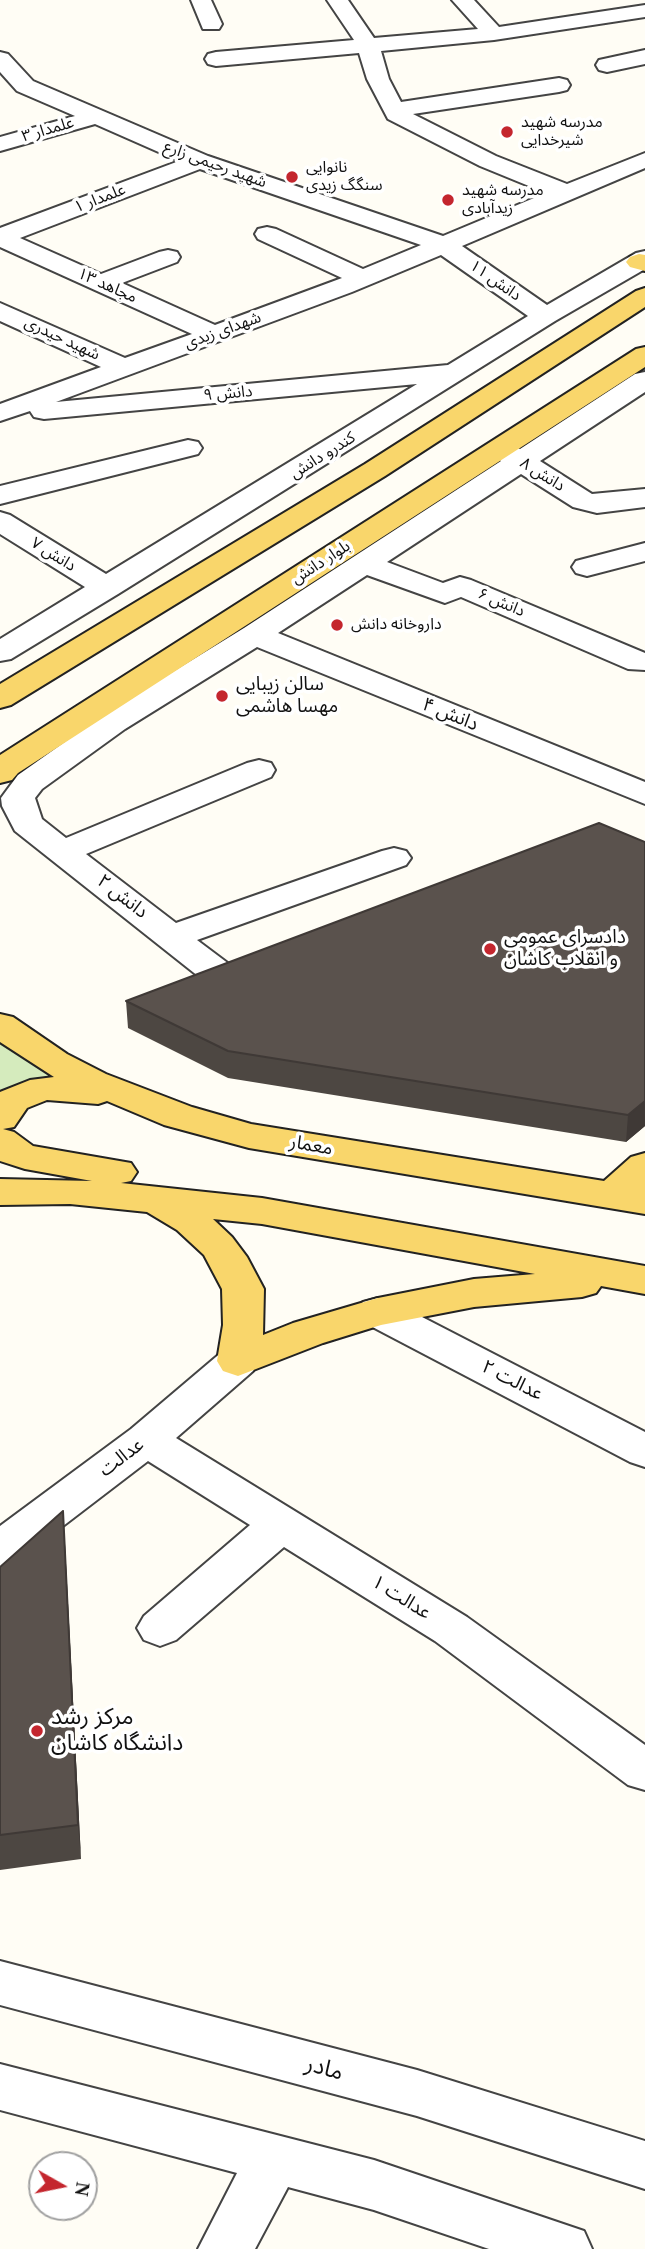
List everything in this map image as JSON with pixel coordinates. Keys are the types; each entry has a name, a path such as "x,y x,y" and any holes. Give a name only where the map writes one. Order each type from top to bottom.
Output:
{"main road":[{"path":"0,698 298,516 645,296"},
{"name":"بلوار دانش","path":"9,793 510,455 645,355"},
{"name":"معمار","path":"0,1025 54,1062 131,1099 178,1116 249,1136 629,1198"},
{"path":"0,1118 14,1100 43,1088 92,1091 131,1099"},
{"path":"0,1141 11,1151 25,1157 214,1185 262,1211"},
{"path":"629,1198 645,1166"},
{"path":"0,1192 71,1191 262,1211 645,1280"},
{"path":"153,1198 191,1221 218,1246 233,1267 243,1289 244,1325 238,1361"},
{"path":"238,1361 308,1333 378,1311 474,1293 563,1284 645,1280"}],"street":[{"path":"201,0 211,24"},
{"path":"337,0 368,45 378,79 396,114 488,161 565,192"},
{"path":"462,0 494,34"},
{"path":"548,7 570,22"},
{"path":"216,60 494,34 645,10"},
{"path":"607,65 645,57"},
{"name":"شهید رحیمی زارع","path":"0,59 25,86 200,162 444,245"},
{"path":"394,110 559,85"},
{"path":"0,92 25,86"},
{"name":"علمدار ۳","path":"0,144 95,117"},
{"name":"شهدای زیدی","path":"0,414 363,279 645,160"},
{"name":"علمدار ۱","path":"0,237 200,162"},
{"path":"267,234 363,279"},
{"name":"مجاهد ۱۳","path":"0,237 214,334"},
{"name":"دانش ۱۱","path":"444,245 546,316"},
{"path":"100,283 168,257"},
{"name":"کندرو دانش","path":"0,652 254,499 546,316 643,261"},
{"name":"شهید حیدری","path":"0,311 123,368"},
{"name":"دانش ۹","path":"0,414 457,373"},
{"path":"9,793 30,782 114,722 255,635 362,563 510,455 645,380"},
{"path":"0,495 188,448"},
{"name":"دانش ۸","path":"510,455 583,501 597,504 645,498"},
{"path":"254,499 298,516"},
{"name":"دانش ۷","path":"0,521 107,589"},
{"path":"0,551 30,541"},
{"path":"587,567 645,551"},
{"name":"دانش ۶","path":"362,563 445,594 460,586 639,662"},
{"name":"دانش ۴","path":"255,635 645,794"},
{"path":"63,851 259,770"},
{"name":"دانش ۲","path":"9,793 63,851 216,972"},
{"path":"173,936 394,858"},
{"name":"عدالت ۲","path":"378,1311 642,1444"},
{"name":"عدالت","path":"0,1550 146,1440 238,1361"},
{"name":"عدالت ۱","path":"146,1440 451,1629 645,1771"},
{"path":"160,1628 282,1523"},
{"name":"مادر","path":"0,1983 417,2093 645,2165"},
{"path":"0,2087 374,2185 553,2247"},
{"path":"226,2249 274,2159"}],"green space":[{"path":"0,1037 78,1084 0,1101"}],"building":[{"name":"دادسرای عمومی و انقلاب کاشان","path":"599,823 645,842 645,1101 628,1115 228,1051 126,1001"},
{"name":"مرکز رشد دانشگاه کاشان","path":"63,1511 78,1825 0,1835 0,1567"}],"place":[{"name":"مدرسه شهید شیرخدایی","path":"507,132"},
{"name":"نانوایی سنگگ زیدی","path":"292,177"},
{"name":"مدرسه شهید زیدآبادی","path":"448,200"},
{"name":"داروخانه دانش","path":"337,625"},
{"name":"سالن زیبایی مهسا هاشمی","path":"222,696"},
{"name":"دادسرای عمومی و انقلاب کاشان","path":"490,949"},
{"name":"مرکز رشد دانشگاه کاشان","path":"37,1731"}]}
